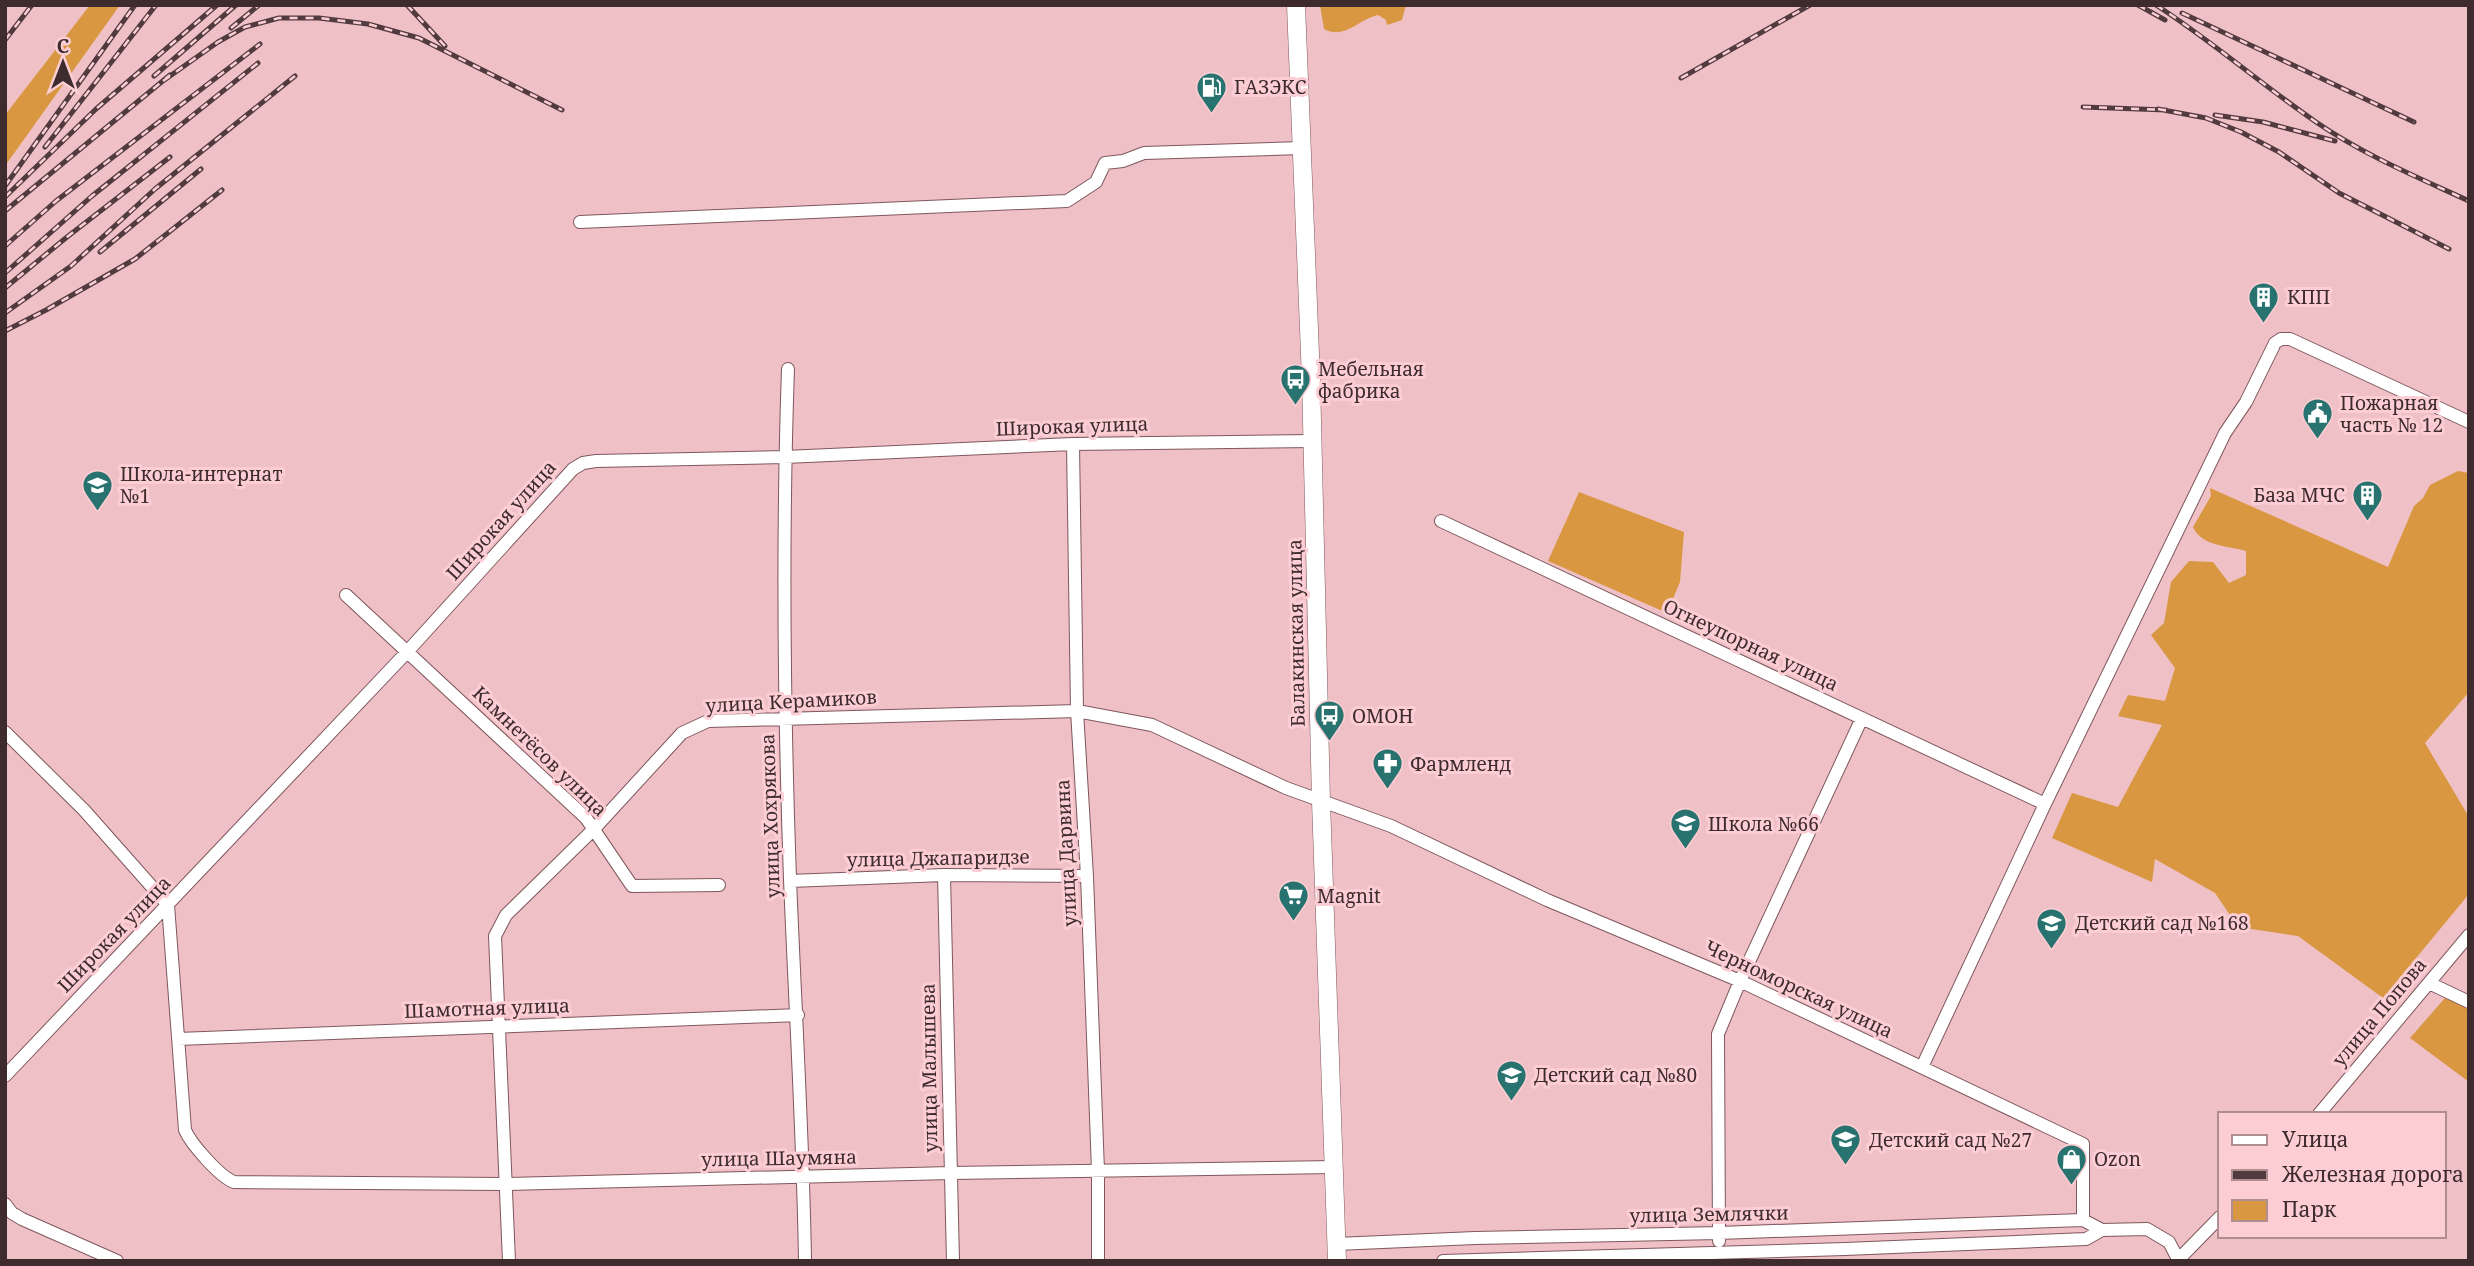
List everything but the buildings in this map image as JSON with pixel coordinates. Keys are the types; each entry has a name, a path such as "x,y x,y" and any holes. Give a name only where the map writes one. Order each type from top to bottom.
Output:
{"main road":[{"name":"Балакинская улица","path":"1296,5 1337,1252"}],"street":[{"path":"580,222 1067,201 1096,182 1105,163 1144,153 1301,148"},
{"path":"1922,1067 2045,804 2225,433 2246,401 2275,343 2281,339 2290,339 2469,422"},
{"name":"улица Хохрякова","path":"788,369 783,584 790,881 804,1177 805,1261"},
{"name":"Широкая улица","path":"5,1076 407,652 573,469 583,463 1073,444 1312,442"},
{"name":"улица Дарвина","path":"1073,444 1077,712 1087,876 1098,1171 1098,1261"},
{"name":"Огнеупорная улица","path":"1441,521 2045,804"},
{"name":"Камнетёсов улица","path":"346,595 586,818 632,886 719,885"},
{"name":"улица Керамиков","path":"509,1261 495,936 506,915 594,829 682,733 708,721 1077,712 1152,725 1286,788 1321,801"},
{"path":"1719,1252 1718,1034 1862,718"},
{"path":"5,732 84,810 168,905 178,1039"},
{"name":"Черноморская улица","path":"1321,801 1391,826 1547,900 1740,981 2083,1144 2083,1220"},
{"name":"улица Джапаридзе","path":"790,881 944,875 1087,876"},
{"name":"улица Малышева","path":"944,875 953,1261"},
{"name":"улица Попова","path":"2321,1112 2469,935"},
{"path":"2429,983 2469,1002"},
{"name":"Шамотная улица","path":"178,1039 797,1015"},
{"name":"улица Шаумяна","path":"178,1039 187,1135 225,1178 239,1183 506,1184 1334,1167"},
{"path":"5,1204 12,1213 22,1219 117,1261"},
{"path":"2083,1220 2102,1230 2147,1229 2169,1242 2178,1259 2218,1219"},
{"name":"улица Землячки","path":"1337,1252 1475,1238 1719,1234 2083,1220"},
{"path":"1844,1229 1845,1255"},
{"name":"улица Землячки","path":"1443,1261 1719,1252 1845,1255 2086,1239 2102,1230"},
{"path":"1475,1238 1477,1260"}],"green space":[{"path":"90,5 120,5 5,166 5,115"},
{"path":"1320,5 1406,5 1402,20 1387,25 1386,20 1378,15 1345,30 1332,32 1324,29"},
{"path":"2458,471 2469,473 2469,692 2425,743 2469,817 2469,894 2383,998 2298,936 2238,927 2215,893 2155,859 2152,882 2052,838 2072,793 2118,807 2162,725 2118,716 2128,695 2165,701 2175,668 2151,635 2164,623 2171,582 2189,561 2213,562 2229,583 2246,575 2246,551 2209,542 2193,527 2211,496 2210,488 2388,567 2414,506 2423,498 2430,485"},
{"path":"1579,492 1684,532 1680,582 1667,613 1548,561"},
{"path":"2445,998 2469,1009 2469,1082 2410,1038"}],"railway":[{"path":"5,40 32,5"},
{"path":"5,186 135,5"},
{"path":"45,147 156,5"},
{"path":"5,197 96,109 217,5"},
{"path":"154,76 236,5"},
{"path":"231,28 259,5"},
{"path":"407,5 445,46"},
{"path":"1681,78 1810,5"},
{"path":"2138,5 2165,20"},
{"path":"2156,5 2334,134 2391,165 2469,201"},
{"path":"2182,13 2414,122"},
{"path":"163,81 218,42 245,27 279,18 319,18 368,24 419,38 562,110"},
{"path":"5,246 56,201 260,44"},
{"path":"5,273 92,196 258,63"},
{"path":"5,211 170,75"},
{"path":"5,313 71,266 155,189 295,76"},
{"path":"2083,107 2166,110"},
{"path":"2158,109 2206,118 2241,132 2279,152 2339,193 2449,249"},
{"path":"2215,115 2263,122 2335,141"},
{"path":"5,288 170,157"},
{"path":"100,252 201,169"},
{"path":"5,331 135,259 222,190"}],"place":[{"name":"ГАЗЭКС","path":"1211,114"},
{"name":"КПП","path":"2264,324"},
{"name":"Мебельная фабрика","path":"1295,407"},
{"name":"Пожарная часть № 12","path":"2317,441"},
{"name":"Школа-интернат №1","path":"97,512"},
{"name":"База МЧС","path":"2368,522"},
{"name":"ОМОН","path":"1329,743"},
{"name":"Фармленд","path":"1387,791"},
{"name":"Школа №66","path":"1685,851"},
{"name":"Magnit","path":"1294,923"},
{"name":"Детский сад №168","path":"2052,950"},
{"name":"Детский сад №80","path":"1511,1102"},
{"name":"Детский сад №27","path":"1846,1167"},
{"name":"Ozon","path":"2071,1186"}]}
